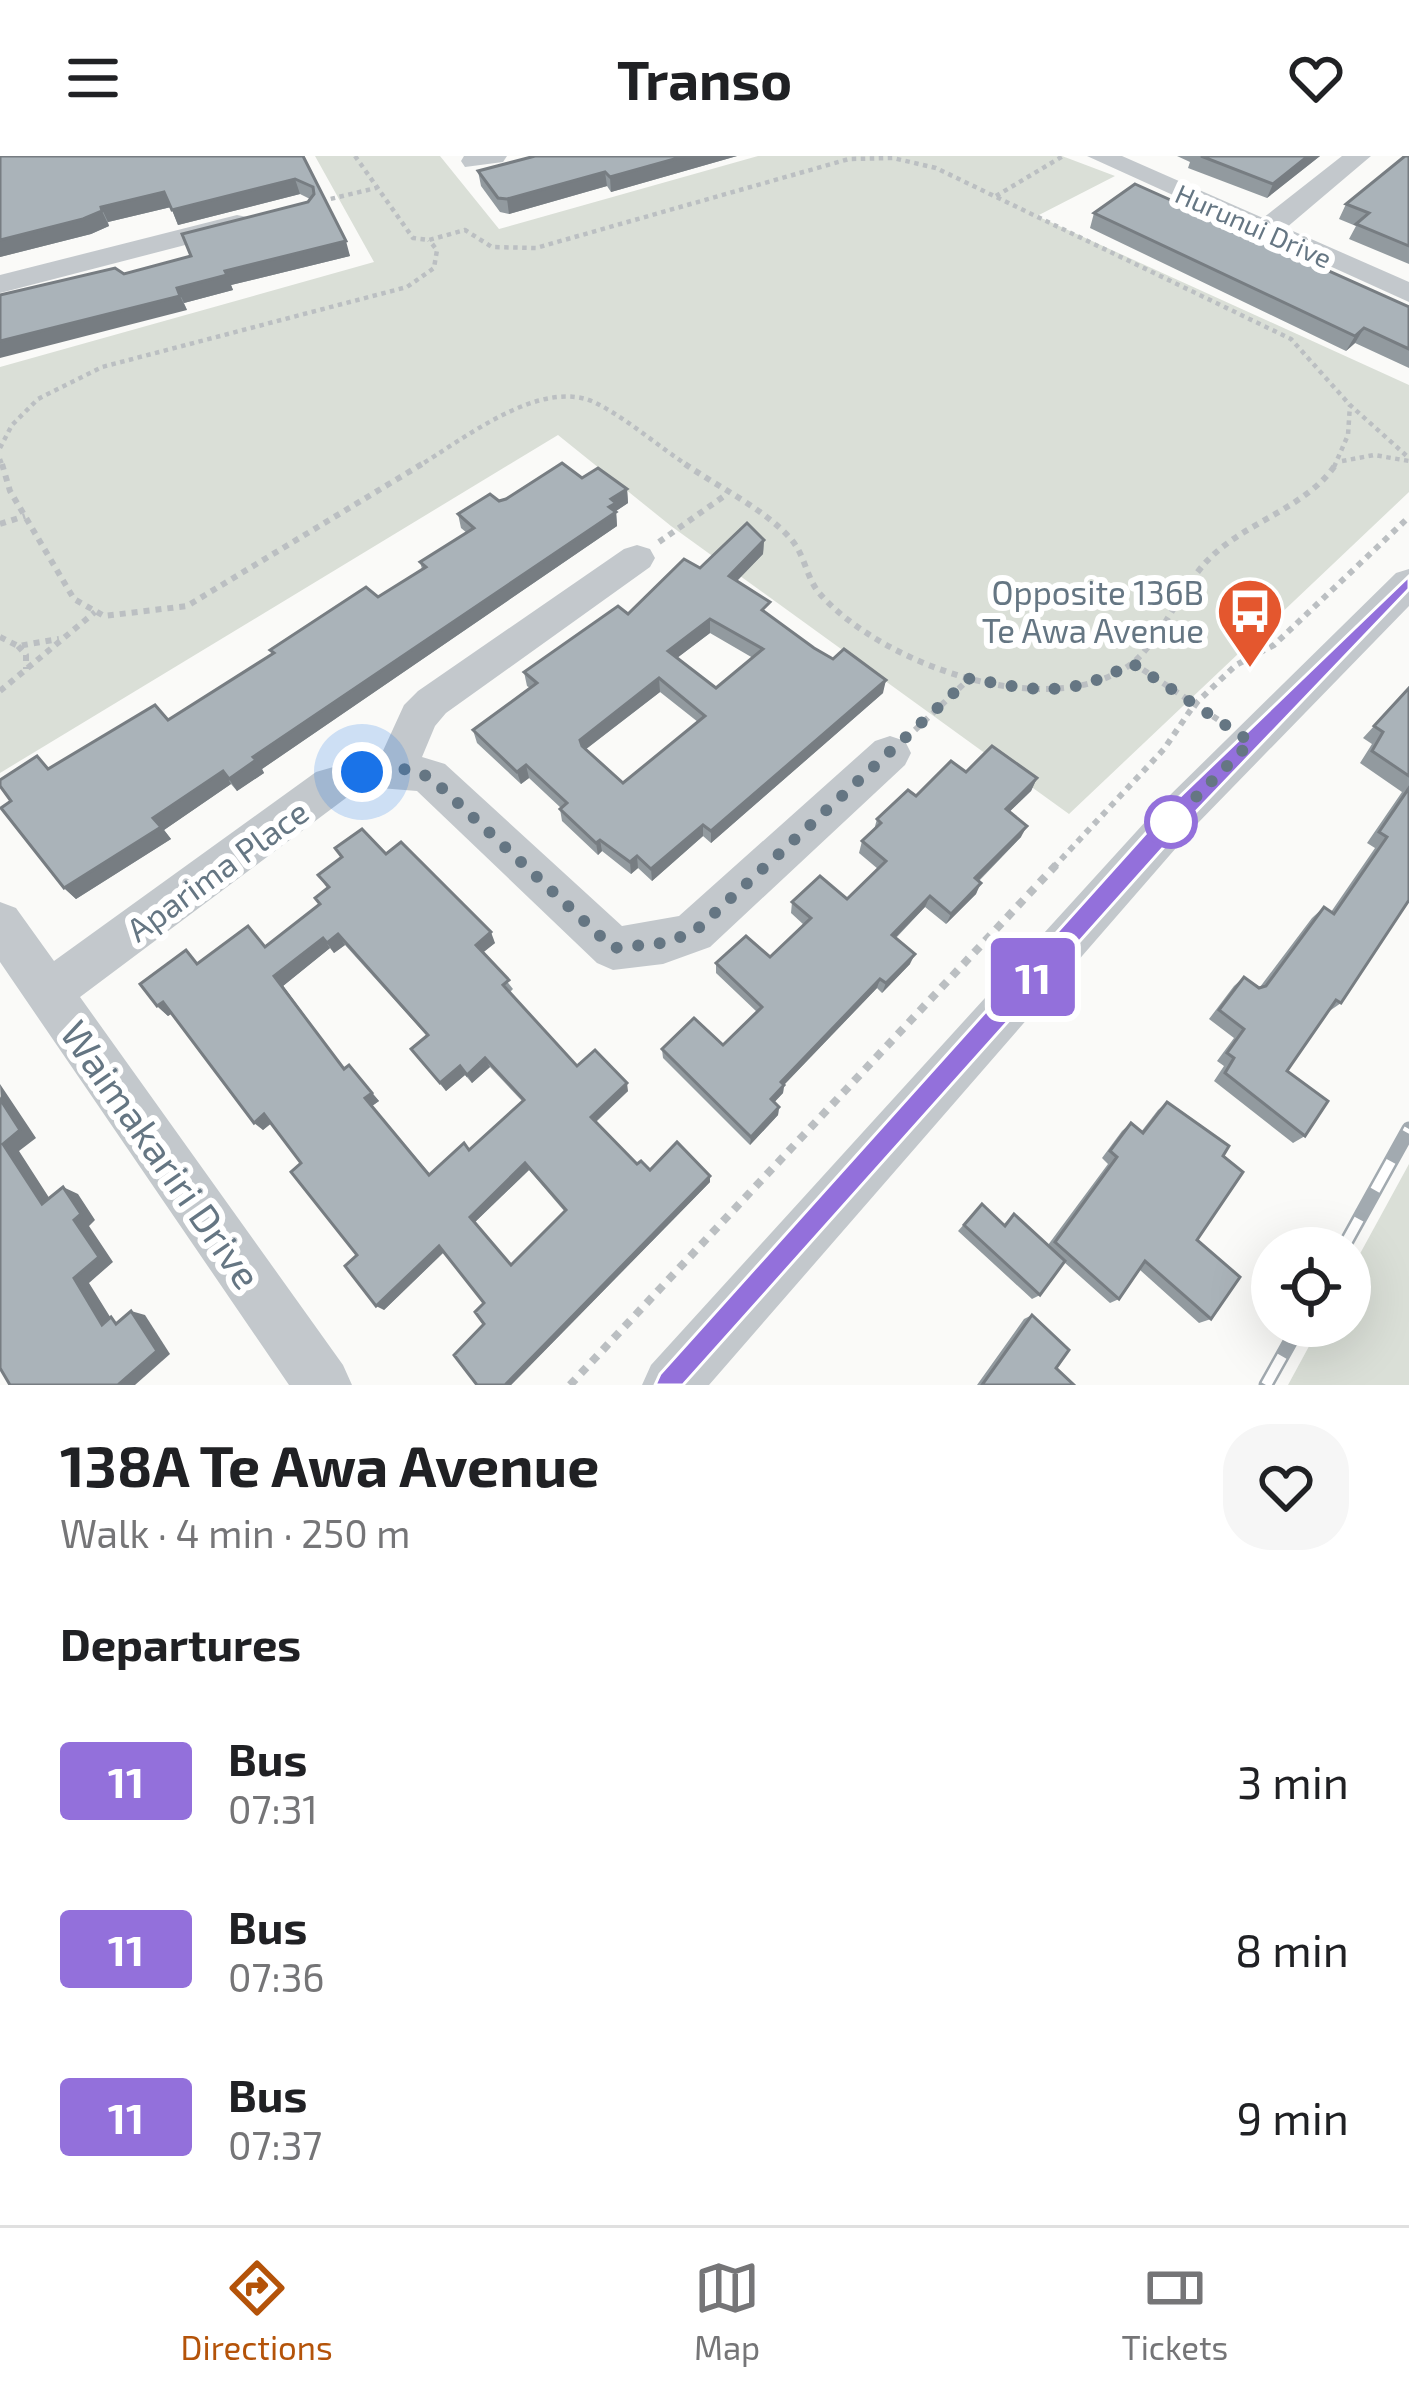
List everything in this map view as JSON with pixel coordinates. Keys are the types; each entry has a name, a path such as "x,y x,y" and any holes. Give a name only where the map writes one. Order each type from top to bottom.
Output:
{"street":[{"name":"Hurunui Drive","path":"1100,156 1409,293"},
{"path":"1266,230 1358,156"},
{"path":"0,284 301,206"},
{"path":"637,558 432,702 418,717 397,767 430,777 613,948 663,943 694,932 890,753"},
{"path":"671,1385 1180,812 1409,583"},
{"name":"Aparima Place","path":"49,992 332,785 362,772 397,767"},
{"name":"Waimakariri Drive","path":"0,923 323,1385"}],"path":[{"path":"355,156 405,232 433,239 465,230 492,248 536,248 872,156 936,167 1291,339 1323,369 1350,405 1409,459"},
{"path":"996,196 1063,156"},
{"path":"301,206 376,188"},
{"path":"0,448 12,425 38,399 102,367 407,287 434,268 437,250 433,239"},
{"path":"0,459 10,491 74,599 104,616 187,606 523,404 545,399 594,402 799,544 820,594 854,623 904,653 970,678 1028,690 1069,690 1132,663 1210,556 1237,534 1329,479 1342,461 1350,435 1350,405"},
{"path":"1342,461 1374,455 1409,459"},
{"path":"637,558 728,494"},
{"path":"0,524 25,516"},
{"path":"570,1385 1164,749 1194,704 1236,665 1274,645 1409,517"},
{"path":"0,692 95,612"},
{"path":"0,637 26,655 26,670"},
{"path":"18,646 64,638"},
{"path":"1132,663 1251,742"},
{"path":"890,753 970,678"}],"shaded area":[{"path":"315,156 440,156 499,229 758,156 1062,156 1115,176 1037,216 1409,385 1409,492 1069,814 671,526 558,435 0,773 0,367 374,262"},
{"path":"1409,1164 1409,1385 1288,1385 1309,1347 1371,1347 1371,1234"}],"building":[{"path":"0,156 303,156 346,241 225,271 227,275 177,288 180,296 0,341 0,295 115,268 124,274 191,256 182,234 308,202 314,194 313,187 295,179 172,210 164,192 0,240"},
{"path":"535,156 685,156 507,199 498,198 478,171"},
{"path":"1201,156 1308,156 1273,184"},
{"path":"1409,156 1409,246 1356,224 1369,213 1346,204"},
{"path":"1135,184 1409,307 1409,349 1364,328 1355,336 1094,213"},
{"path":"562,463 582,478 598,468 627,489 611,499 616,503 609,507 616,512 253,757 256,760 229,779 223,771 153,818 161,827 64,888 1,808 11,801 0,780 37,756 48,769 155,705 168,720 366,587 378,597 426,567 420,562 474,528 458,514 490,494 499,501 506,499"},
{"path":"747,523 764,540 729,576 770,602 762,610 814,648 833,659 844,649 886,680 711,831 703,825 651,869 637,856 630,862 600,840 596,843 560,809 567,803 526,765 517,772 473,730 537,683 524,672 618,606 628,614 684,559 700,568","holes":["710,619 763,649 716,688 668,651","659,678 705,716 623,783 580,740"]},
{"path":"1409,688 1409,776 1372,751 1383,732 1374,726"},
{"path":"992,746 1037,778 1006,809 1027,826 975,878 981,883 951,914 930,896 892,935 915,954 886,983 880,979 781,1082 784,1085 771,1099 779,1107 751,1137 662,1049 694,1018 723,1045 762,1007 716,963 746,936 770,957 811,918 792,902 820,876 847,899 886,861 862,841 881,823 877,819 908,790 916,796 951,761 966,772"},
{"path":"1409,788 1409,900 1341,1003 1336,1000 1287,1071 1328,1101 1305,1136 1225,1073 1234,1058 1227,1053 1244,1029 1219,1010 1244,977 1259,988 1266,986 1324,907 1334,914 1387,837 1379,832"},
{"path":"362,829 386,854 401,842 491,932 476,945 509,980 503,985 577,1066 595,1050 627,1083 591,1117 637,1164 641,1161 650,1170 677,1142 710,1176 505,1385 477,1385 454,1355 484,1324 475,1312 484,1303 439,1246 376,1306 345,1266 357,1255 291,1172 301,1163 264,1114 254,1123 163,1002 157,1006 140,984 186,950 197,964 248,926 265,947 320,904 315,898 329,887 318,875 342,857 335,848","holes":["338,934 428,1035 411,1049 440,1083 460,1066 467,1075 485,1058 524,1100 469,1150 464,1143 429,1175 365,1098 372,1093 349,1065 344,1069 274,976 323,938 327,943","525,1163 566,1210 511,1265 470,1217"]},
{"path":"0,1099 20,1130 3,1144 42,1204 63,1187 81,1214 74,1220 99,1257 74,1278 102,1325 111,1317 116,1324 131,1311 157,1351 118,1385 10,1385 0,1368"},
{"path":"1167,1102 1229,1146 1223,1156 1243,1172 1197,1240 1240,1277 1211,1319 1145,1261 1119,1299 1055,1242 1117,1157 1110,1151 1131,1123 1143,1133"},
{"path":"982,1204 1005,1226 1014,1214 1065,1261 1040,1295 964,1225"},
{"path":"1032,1315 1069,1350 1056,1368 1074,1385 982,1385"}],"railway":[{"path":"1355,1227 1409,1129"},
{"path":"1266,1385 1287,1347"}],"bus line":[{"name":"11","path":"671,1385 1180,812 1409,583"}],"place":[{"name":"Opposite 136B Te Awa Avenue","path":"1250,670"}],"route":[{"path":"362,772 397,767 430,777 613,948 663,943 694,932 970,678 1028,690 1069,690 1109,677 1132,663 1251,742 1171,822"}]}
